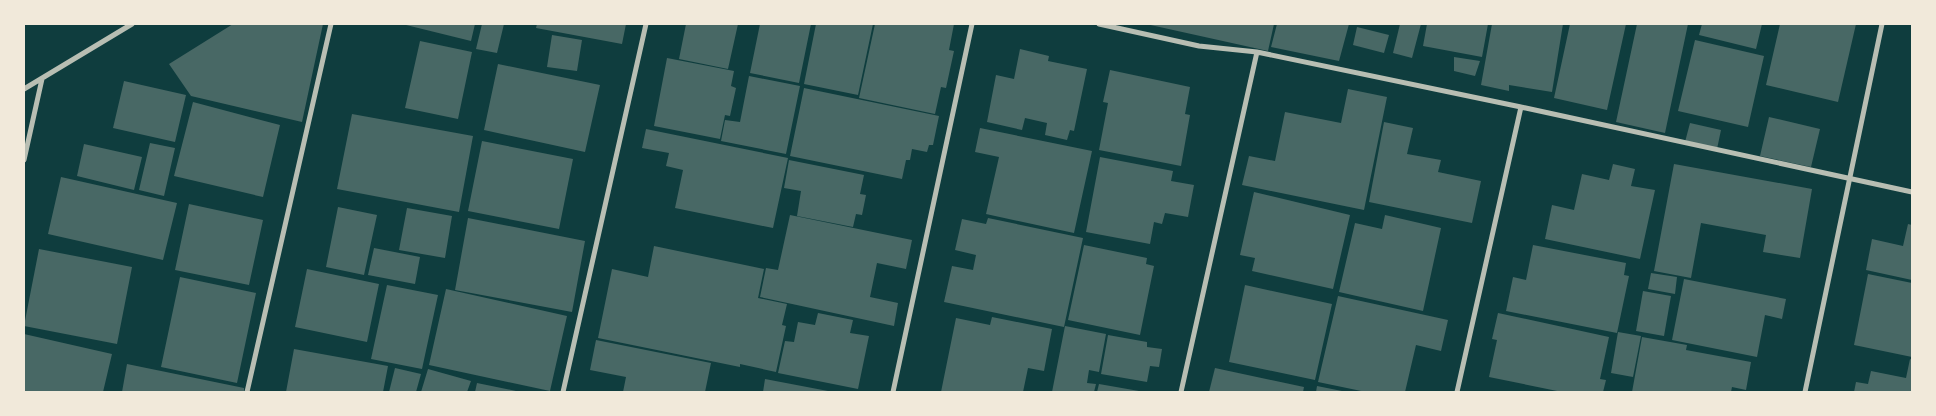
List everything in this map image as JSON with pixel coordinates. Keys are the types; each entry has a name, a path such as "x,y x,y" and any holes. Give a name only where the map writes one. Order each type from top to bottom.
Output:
{"street":[{"path":"24,89 132,24"},
{"path":"247,392 331,24"},
{"path":"563,392 646,24"},
{"path":"893,392 972,24"},
{"path":"1099,24 1199,46 1257,52 1912,192"},
{"path":"1805,392 1882,24"},
{"path":"1181,392 1257,52"},
{"path":"24,160 42,79"},
{"path":"1457,392 1521,107"}],"building":[{"path":"233,24 323,24 302,122 191,96 169,64"},
{"path":"402,24 475,24 471,41"},
{"path":"482,24 504,24 497,53 476,49"},
{"path":"537,24 626,24 622,44 536,28"},
{"path":"686,24 738,24 728,69 679,59"},
{"path":"760,24 811,24 799,83 750,73"},
{"path":"816,24 873,24 858,95 804,84"},
{"path":"875,24 954,24 949,50 954,51 946,88 941,87 935,114 859,98"},
{"path":"1146,24 1274,24 1268,51"},
{"path":"1277,24 1349,24 1339,61 1271,47"},
{"path":"1400,24 1421,24 1412,58 1393,53"},
{"path":"1427,24 1488,24 1482,57 1423,46"},
{"path":"1492,24 1563,24 1552,92 1509,85 1509,91 1481,85"},
{"path":"1570,24 1626,24 1607,110 1554,98"},
{"path":"1637,24 1688,24 1665,133 1616,122"},
{"path":"1702,24 1762,24 1756,49 1699,35"},
{"path":"1780,24 1856,24 1838,102 1766,85"},
{"path":"1357,27 1389,35 1384,53 1353,45"},
{"path":"552,35 582,40 577,71 547,67"},
{"path":"1695,40 1764,56 1748,127 1678,111"},
{"path":"420,41 472,52 458,119 405,108"},
{"path":"1020,49 1049,56 1048,61 1087,69 1074,131 1070,130 1067,140 1045,135 1047,123 1025,118 1022,130 987,122 996,75 1014,79"},
{"path":"1454,57 1480,61 1475,76 1454,71"},
{"path":"667,58 734,71 731,86 736,88 730,116 725,115 720,139 654,126"},
{"path":"498,64 600,85 585,152 484,130"},
{"path":"1110,70 1190,87 1185,114 1190,115 1181,166 1099,150 1108,103 1103,102"},
{"path":"749,76 800,86 786,154 721,141 725,120 740,122"},
{"path":"124,81 186,95 175,142 113,128"},
{"path":"804,88 939,116 933,145 929,145 927,152 912,149 910,160 906,160 902,179 790,156"},
{"path":"1348,89 1387,97 1364,210 1242,185 1249,156 1275,161 1285,112 1341,123"},
{"path":"193,102 280,125 263,197 174,176"},
{"path":"352,114 473,136 459,212 337,189"},
{"path":"1769,117 1820,129 1811,167 1760,156"},
{"path":"1384,122 1413,128 1407,154 1441,160 1438,172 1481,181 1472,223 1369,202"},
{"path":"1690,123 1721,130 1717,149 1685,142"},
{"path":"980,128 1092,151 1074,233 986,214 999,157 975,152"},
{"path":"646,129 788,158 773,228 675,208 683,170 666,166 669,153 642,148"},
{"path":"482,141 573,159 559,229 468,211"},
{"path":"150,143 175,148 164,196 139,190"},
{"path":"84,144 142,157 134,190 77,176"},
{"path":"1100,157 1173,171 1171,181 1194,185 1188,217 1165,213 1162,224 1154,222 1150,244 1086,232"},
{"path":"789,160 864,175 860,194 866,195 862,215 856,214 853,227 797,216 801,191 784,188"},
{"path":"1613,164 1635,169 1631,186 1655,190 1640,259 1545,239 1552,205 1574,210 1582,174 1609,180"},
{"path":"1674,164 1812,189 1800,258 1763,252 1766,235 1701,223 1691,278 1654,271"},
{"path":"61,177 177,203 163,260 48,234"},
{"path":"1254,192 1350,215 1333,289 1252,271 1255,258 1240,255"},
{"path":"189,204 263,220 249,285 175,270"},
{"path":"338,207 377,215 364,275 326,267"},
{"path":"407,208 452,216 445,258 399,250"},
{"path":"790,215 912,240 906,269 877,263 870,297 898,303 894,326 760,297 766,268 778,270"},
{"path":"1385,215 1441,228 1423,311 1339,292 1355,223 1382,229"},
{"path":"468,218 585,241 572,312 455,290"},
{"path":"988,218 1083,238 1064,327 944,302 952,266 973,270 976,255 955,250 962,219 986,224"},
{"path":"1908,224 1912,225 1912,280 1866,270 1872,239 1903,246"},
{"path":"1084,245 1147,258 1146,264 1154,266 1140,335 1068,320"},
{"path":"1533,245 1626,263 1624,275 1629,276 1617,333 1506,311 1513,277 1526,280"},
{"path":"654,246 764,269 758,298 787,304 782,325 786,326 776,372 740,364 740,367 598,338 612,269 648,277"},
{"path":"374,248 420,257 415,284 368,275"},
{"path":"39,249 132,267 117,344 24,326"},
{"path":"307,269 379,284 367,342 295,327"},
{"path":"1651,273 1677,277 1675,294 1648,289"},
{"path":"1868,274 1912,283 1912,357 1854,345"},
{"path":"180,277 256,293 237,383 161,367"},
{"path":"1684,279 1786,299 1782,319 1765,315 1757,357 1672,340"},
{"path":"387,285 438,295 422,369 371,359"},
{"path":"1245,285 1332,304 1315,380 1229,362"},
{"path":"446,289 567,316 550,391 429,365"},
{"path":"1643,291 1671,296 1664,336 1636,331"},
{"path":"1338,296 1448,320 1441,351 1416,345 1405,392 1366,392 1318,382"},
{"path":"818,313 853,320 850,333 869,336 858,389 778,373 785,341 794,342 798,322 815,325"},
{"path":"1498,313 1609,337 1600,379 1606,380 1603,392 1562,392 1489,377 1497,340 1492,339"},
{"path":"992,317 1052,329 1044,371 1028,368 1023,392 941,392 956,318 990,325"},
{"path":"1065,326 1106,334 1099,372 1089,370 1087,383 1096,384 1094,392 1052,392"},
{"path":"1618,332 1641,336 1633,377 1611,373"},
{"path":"24,334 112,354 103,392 24,392"},
{"path":"1108,335 1147,342 1147,347 1162,349 1159,367 1150,366 1147,382 1101,374"},
{"path":"1642,337 1687,345 1686,350 1751,362 1746,390 1732,387 1731,392 1632,392"},
{"path":"596,340 711,363 705,392 623,392 626,377 590,370"},
{"path":"294,349 388,366 383,392 286,392"},
{"path":"1910,359 1912,360 1912,392 1854,392 1856,382 1868,384 1871,371 1906,378"},
{"path":"127,364 244,388 244,392 122,392"},
{"path":"395,368 421,374 416,392 389,392"},
{"path":"1215,368 1304,387 1303,392 1209,392"},
{"path":"428,369 471,381 467,392 421,392"},
{"path":"765,379 828,391 828,392 763,392"},
{"path":"477,383 516,391 516,392 475,392"},
{"path":"1099,384 1139,391 1139,392 1097,392"},
{"path":"1317,386 1342,391 1342,392 1316,392"}]}
